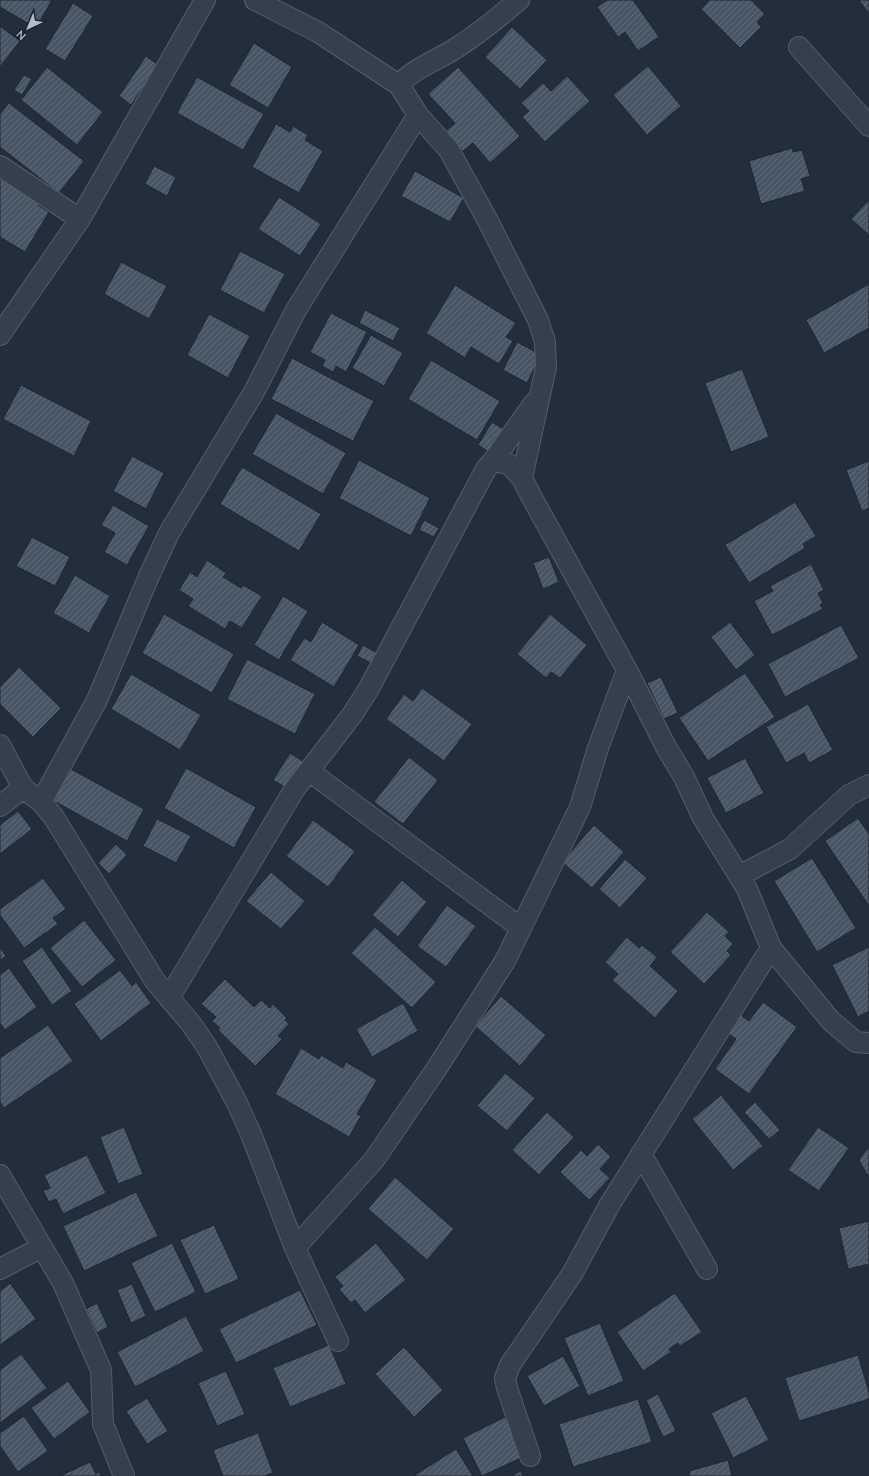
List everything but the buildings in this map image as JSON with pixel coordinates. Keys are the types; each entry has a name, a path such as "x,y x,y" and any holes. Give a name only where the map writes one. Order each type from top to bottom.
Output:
{"street":[{"path":"0,334 80,219 205,0"},
{"path":"255,0 318,32 399,85 418,115 448,150 488,221 538,320 545,342 546,367 522,478"},
{"path":"399,85 406,77 479,33 519,0"},
{"path":"799,48 868,122"},
{"path":"41,802 97,700 148,576 169,533 254,392 296,310 418,115"},
{"path":"0,166 80,219"},
{"path":"169,998 294,790 368,690 486,469 493,462 540,395"},
{"path":"493,462 509,464 522,478 627,670 666,747 684,778 703,818 747,889 771,948 831,1021 856,1042 869,1043"},
{"path":"294,1248 374,1160 441,1061 505,960 580,807 598,748 627,670"},
{"path":"0,745 23,788 41,802 53,816 155,981 192,1025 207,1047 236,1101 251,1134 294,1248 338,1340"},
{"path":"309,771 521,928"},
{"path":"739,876 790,849 849,795 869,785"},
{"path":"0,806 23,788"},
{"path":"530,1456 507,1388 505,1378 510,1366 572,1274 610,1204 771,948"},
{"path":"642,1154 707,1269"},
{"path":"0,1175 63,1283 101,1370 104,1424 124,1476"},
{"path":"0,1269 42,1247"}]}
